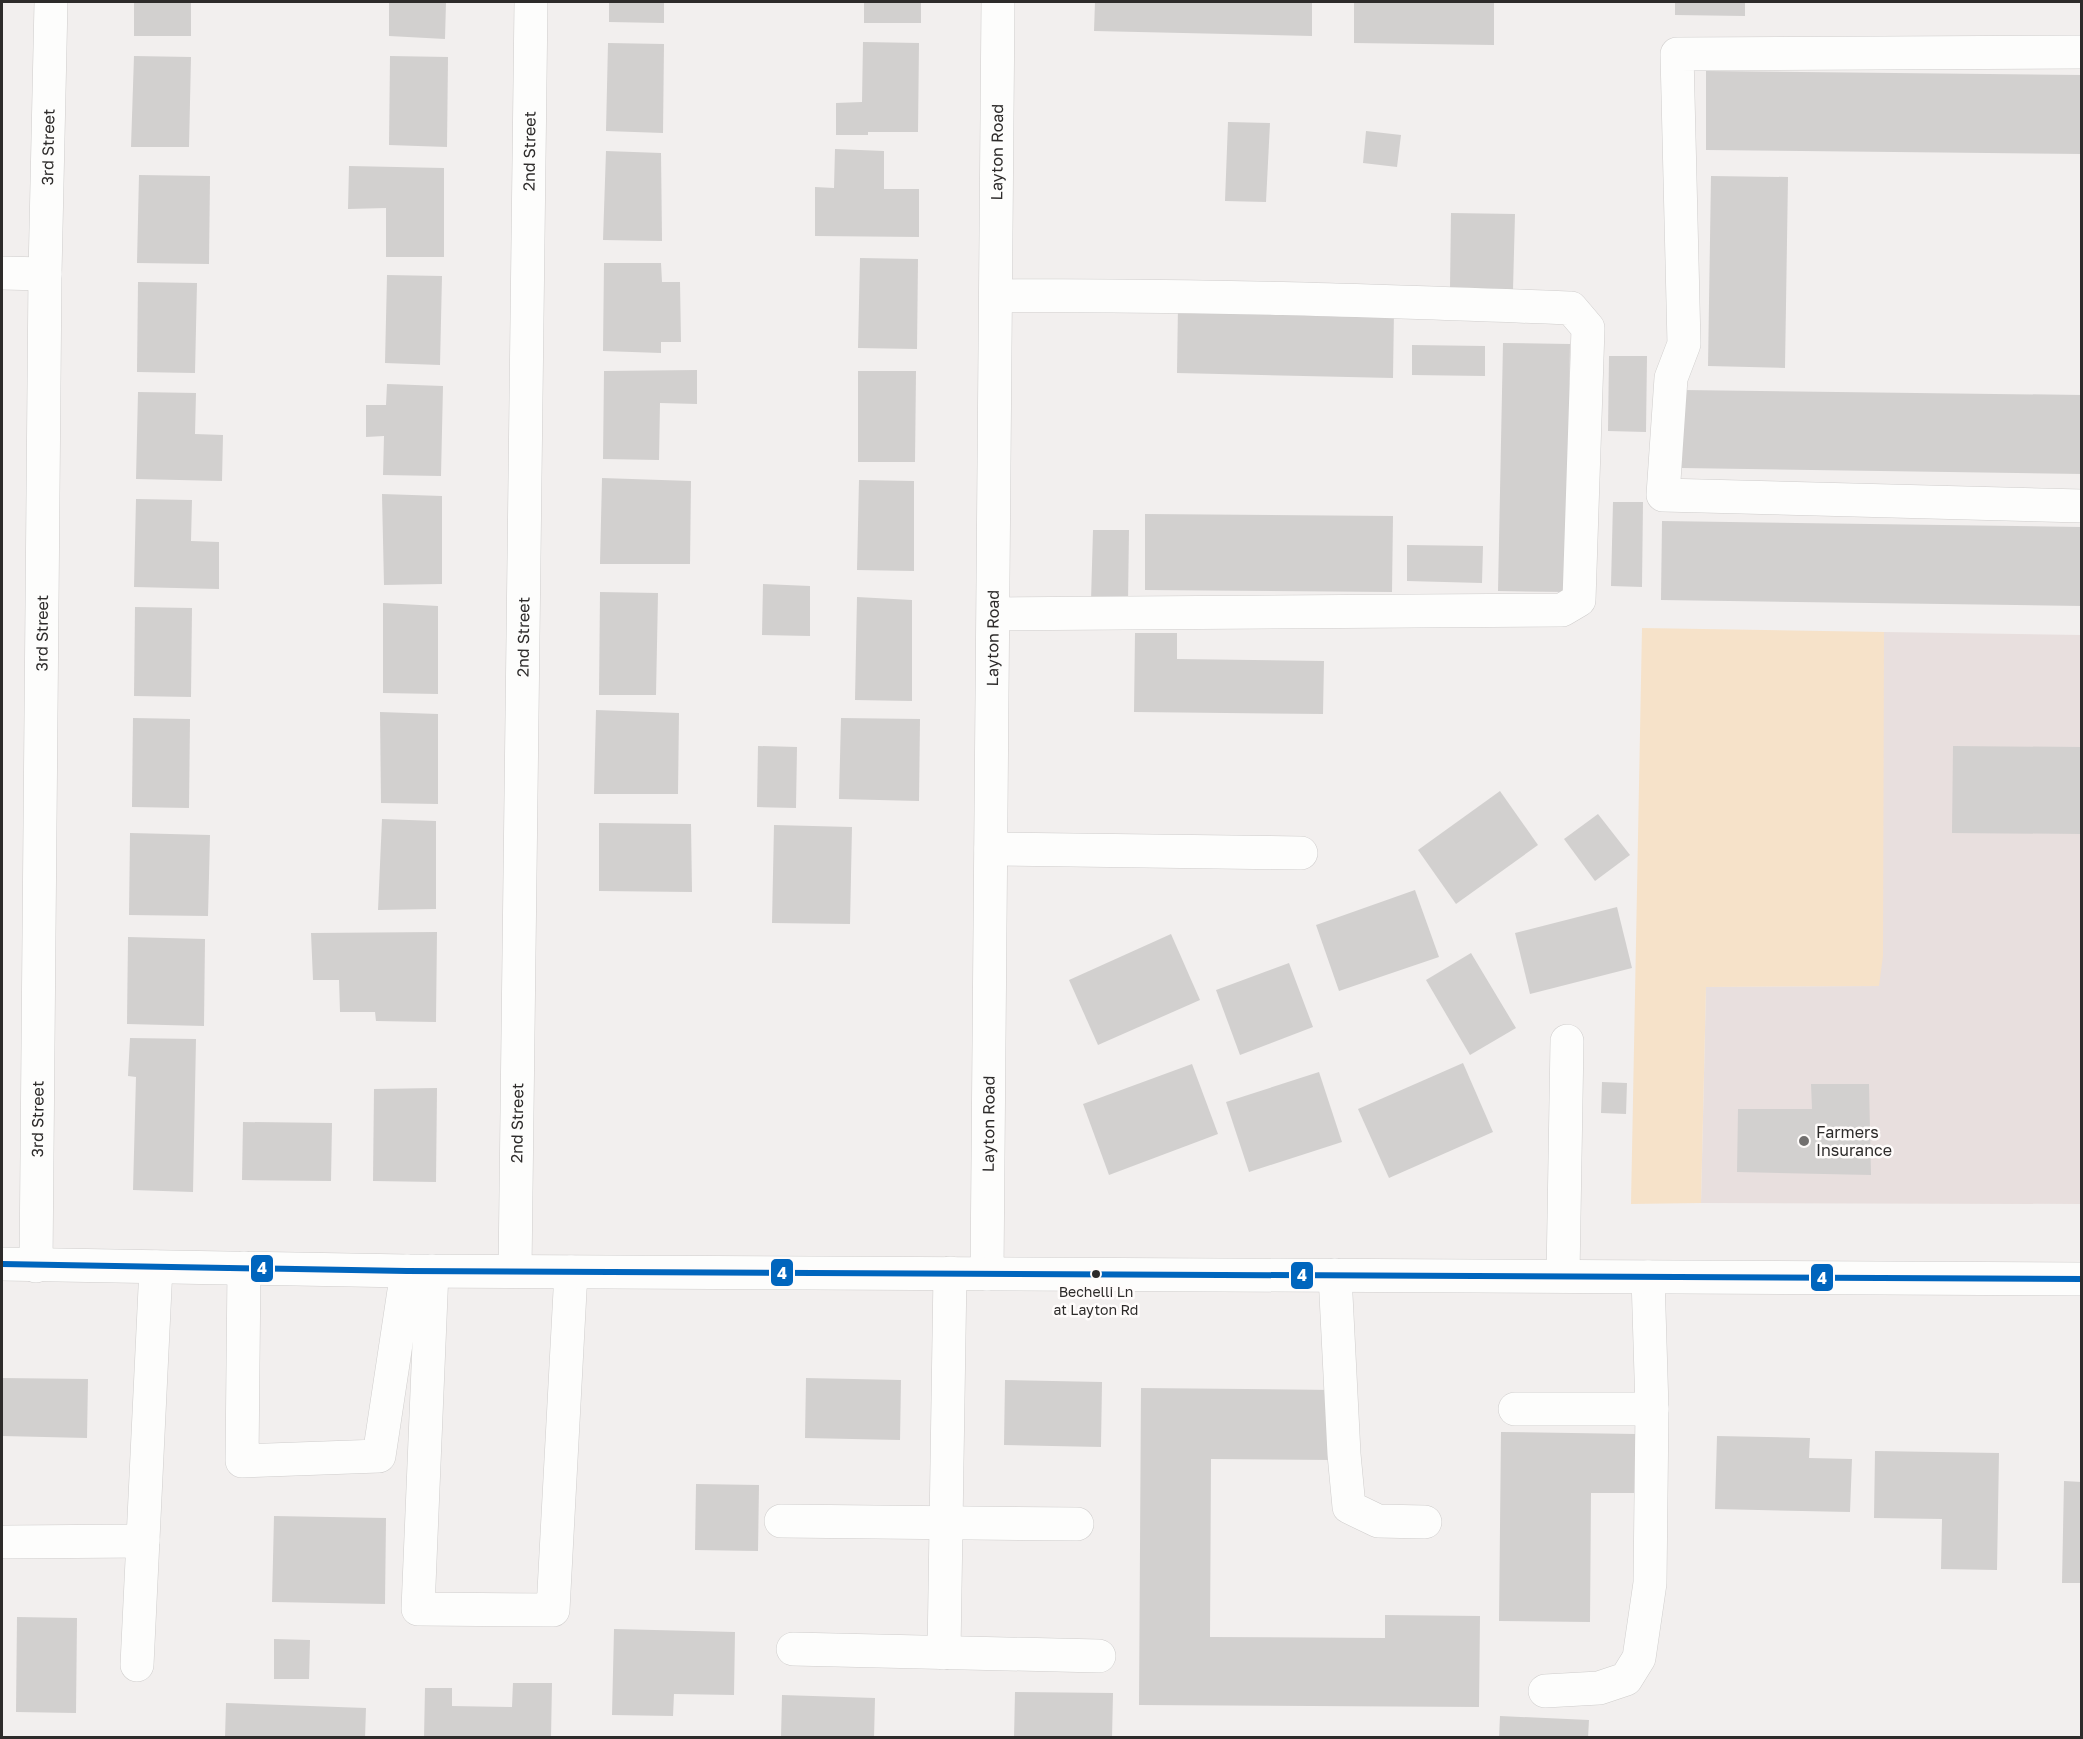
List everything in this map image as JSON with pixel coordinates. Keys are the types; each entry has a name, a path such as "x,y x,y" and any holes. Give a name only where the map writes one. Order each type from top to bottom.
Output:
{"street":[{"name":"3rd Street","path":"36,1266 45,274 51,2"},
{"name":"2nd Street","path":"515,1272 531,2"},
{"name":"Layton Road","path":"987,1274 998,2"},
{"path":"2082,52 1677,54 1684,344 1671,378 1663,495 2082,506"},
{"path":"2,273 45,274"},
{"path":"994,614 1562,610 1579,600 1588,328 1571,308 1363,300 1077,295 996,296"},
{"path":"992,849 1301,853"},
{"path":"1563,1276 1567,1041"},
{"path":"2,1264 515,1272 2082,1279"},
{"path":"137,1665 156,1267"},
{"path":"244,1268 242,1461 379,1456 420,1271"},
{"path":"420,1271 418,1609 553,1610 571,1272"},
{"path":"944,1653 950,1274"},
{"path":"1335,1275 1349,1507 1378,1521 1425,1522"},
{"path":"1545,1691 1599,1688 1626,1679 1640,1658 1650,1583 1652,1409 1648,1277"},
{"path":"1515,1409 1652,1409"},
{"path":"781,1521 1077,1524"},
{"path":"5,1542 143,1541"},
{"path":"793,1649 1099,1656"}],"shaded area":[{"path":"1642,628 1884,632 1883,956 1879,986 1706,987 1701,1203 1631,1204"},
{"path":"1884,632 2081,635 2081,1204 1701,1203 1706,987 1879,986 1876,739"}],"building":[{"path":"134,2 191,2 191,36 134,36"},
{"path":"389,2 446,2 445,39 389,36"},
{"path":"609,2 664,2 664,23 609,22"},
{"path":"864,2 921,2 921,23 864,23"},
{"path":"1095,2 1312,2 1312,36 1094,31"},
{"path":"1354,2 1494,2 1494,45 1354,43"},
{"path":"1675,2 1745,2 1745,16 1675,15"},
{"path":"863,42 919,43 918,132 868,132 868,135 836,135 836,103 862,102"},
{"path":"608,43 664,44 663,133 606,131"},
{"path":"134,56 191,57 189,147 131,147"},
{"path":"390,56 448,57 447,147 389,145"},
{"path":"1706,71 2082,75 2082,154 1706,150"},
{"path":"1228,122 1270,123 1266,202 1225,201"},
{"path":"1366,131 1401,135 1397,167 1363,163"},
{"path":"835,149 884,151 884,189 919,189 919,237 815,236 815,187 834,188"},
{"path":"606,151 661,153 662,241 603,240"},
{"path":"349,166 444,168 444,257 386,257 386,208 348,209"},
{"path":"139,175 210,176 209,264 137,263"},
{"path":"1711,176 1788,177 1785,368 1708,366"},
{"path":"1451,213 1515,214 1513,290 1450,289"},
{"path":"860,258 918,259 917,349 858,348"},
{"path":"604,263 661,263 662,282 680,282 681,342 661,342 661,353 603,351"},
{"path":"387,275 442,276 440,365 385,363"},
{"path":"138,282 197,283 195,373 137,372"},
{"path":"1178,305 1394,310 1393,378 1177,373"},
{"path":"1503,343 1570,344 1566,592 1498,591"},
{"path":"1412,345 1485,346 1485,376 1412,375"},
{"path":"1609,356 1647,356 1646,432 1608,431"},
{"path":"697,370 697,404 660,403 659,460 603,459 604,371"},
{"path":"858,371 916,371 915,462 858,462"},
{"path":"387,384 443,386 441,476 383,475 384,436 366,437 366,405 386,405"},
{"path":"1683,390 2082,395 2082,474 1682,468"},
{"path":"138,392 196,393 195,434 223,435 222,481 136,479"},
{"path":"602,478 691,481 690,564 600,564"},
{"path":"859,480 914,481 914,571 857,570"},
{"path":"382,494 442,496 442,584 384,585"},
{"path":"136,499 192,500 191,541 219,542 219,589 134,587"},
{"path":"1613,502 1643,502 1642,587 1611,586"},
{"path":"1145,514 1393,516 1392,592 1145,590"},
{"path":"1662,521 2082,527 2082,606 1661,600"},
{"path":"1093,530 1129,530 1128,602 1091,601"},
{"path":"1407,545 1483,546 1482,583 1407,581"},
{"path":"763,584 810,586 810,636 762,635"},
{"path":"600,592 658,593 656,695 599,695"},
{"path":"857,597 912,600 912,701 855,700"},
{"path":"383,603 438,606 438,694 383,693"},
{"path":"135,607 192,608 191,697 134,696"},
{"path":"1135,633 1177,633 1177,659 1324,661 1323,714 1134,712"},
{"path":"596,710 679,713 678,794 594,794"},
{"path":"380,712 438,714 438,804 381,803"},
{"path":"133,718 190,719 189,808 132,807"},
{"path":"841,718 920,719 919,801 839,799"},
{"path":"758,746 797,747 796,808 757,807"},
{"path":"1953,746 2082,747 2082,834 1952,833"},
{"path":"1500,791 1538,845 1456,904 1418,850"},
{"path":"1598,814 1630,855 1595,881 1564,839"},
{"path":"382,819 436,821 436,909 378,910"},
{"path":"599,823 691,824 692,892 599,891"},
{"path":"774,825 852,827 850,924 772,923"},
{"path":"130,833 210,835 208,916 129,915"},
{"path":"1415,890 1439,957 1339,991 1316,925"},
{"path":"1617,907 1632,968 1530,994 1515,933"},
{"path":"437,932 436,1022 376,1021 375,1012 340,1012 339,980 313,980 311,933"},
{"path":"1171,934 1200,1000 1098,1045 1069,980"},
{"path":"128,937 205,939 204,1026 127,1024"},
{"path":"1471,953 1516,1028 1470,1055 1426,980"},
{"path":"1289,963 1313,1027 1240,1055 1216,990"},
{"path":"130,1038 196,1039 193,1192 133,1190 136,1077 128,1076"},
{"path":"1463,1063 1493,1132 1389,1178 1358,1109"},
{"path":"1192,1064 1218,1134 1109,1175 1083,1104"},
{"path":"1319,1072 1342,1142 1249,1172 1226,1102"},
{"path":"1602,1082 1627,1083 1626,1114 1601,1113"},
{"name":"Farmers Insurance","path":"1811,1084 1869,1084 1871,1175 1737,1172 1738,1109 1812,1109"},
{"path":"437,1088 436,1182 373,1181 374,1089"},
{"path":"243,1122 332,1123 331,1181 242,1180"},
{"path":"2,1378 88,1379 87,1438 2,1436"},
{"path":"806,1378 901,1380 900,1440 805,1438"},
{"path":"1005,1380 1102,1382 1101,1447 1004,1445"},
{"path":"1141,1388 1335,1390 1334,1460 1211,1459 1210,1637 1385,1638 1385,1615 1480,1616 1479,1707 1139,1705"},
{"path":"1501,1432 1636,1434 1636,1493 1591,1493 1590,1622 1499,1621"},
{"path":"1717,1436 1810,1438 1809,1458 1852,1459 1850,1512 1715,1509"},
{"path":"1875,1451 1999,1453 1997,1570 1941,1569 1942,1519 1874,1518"},
{"path":"2064,1481 2082,1482 2082,1583 2062,1583"},
{"path":"696,1484 759,1485 758,1551 695,1550"},
{"path":"274,1516 386,1518 385,1604 272,1602"},
{"path":"17,1617 77,1618 76,1713 16,1712"},
{"path":"614,1629 735,1632 734,1695 674,1694 673,1716 612,1715"},
{"path":"274,1639 310,1640 309,1679 274,1679"},
{"path":"513,1683 552,1683 551,1738 424,1738 425,1688 452,1688 452,1706 512,1707"},
{"path":"1015,1692 1113,1693 1112,1738 1014,1738"},
{"path":"782,1695 875,1698 874,1738 781,1738"},
{"path":"226,1703 366,1708 365,1738 225,1738"},
{"path":"1500,1716 1589,1720 1588,1738 1499,1738"}],"transit line":[{"name":"4","path":"2,1264 407,1271 2082,1279"}],"place":[{"name":"Farmers Insurance","path":"1804,1141"},
{"name":"Bechelli Ln at Layton Rd","path":"1096,1274"}]}
